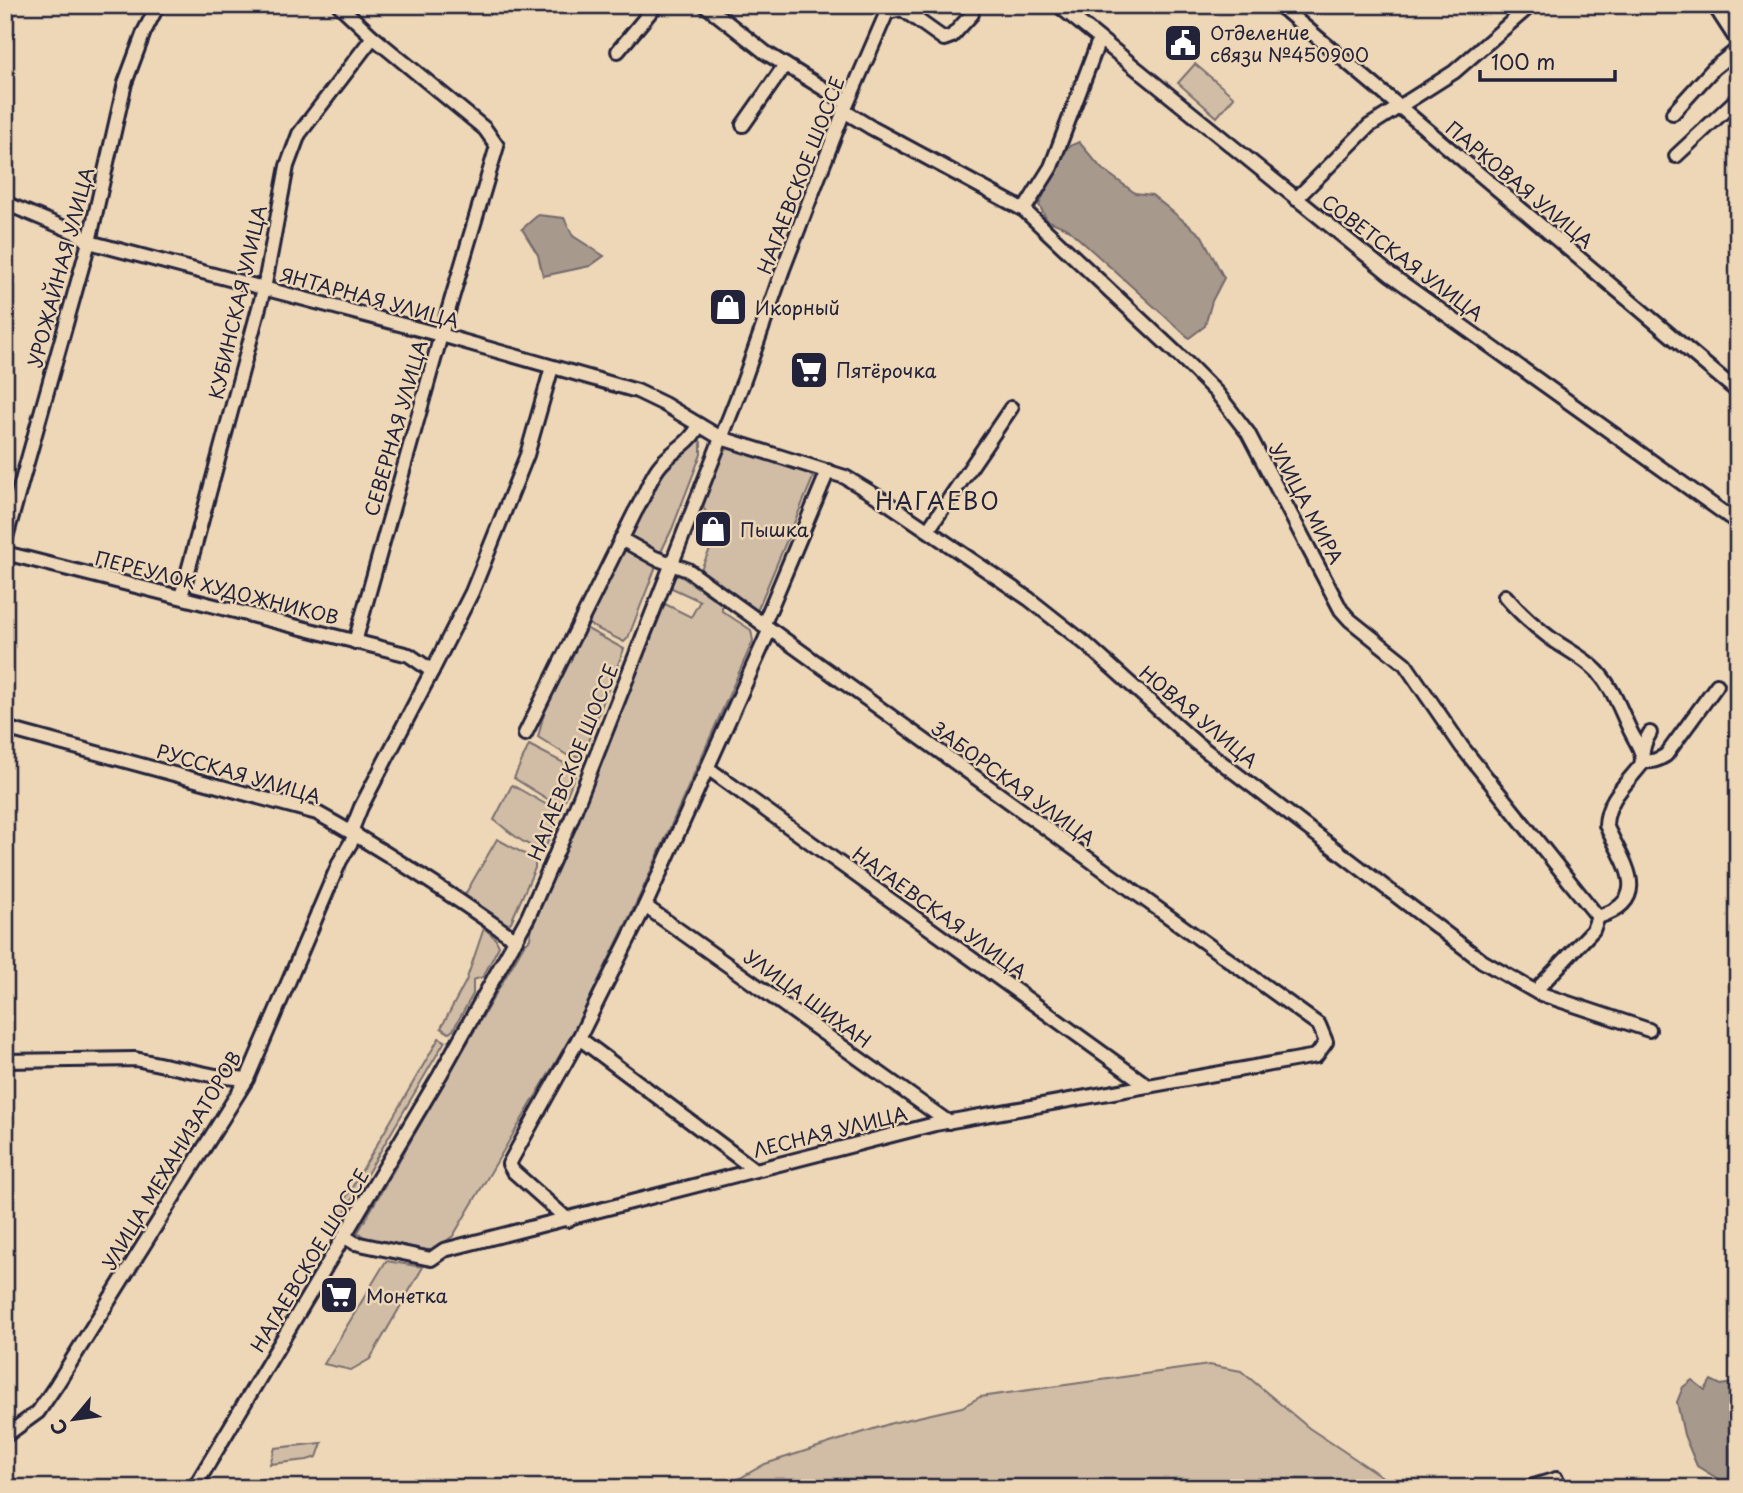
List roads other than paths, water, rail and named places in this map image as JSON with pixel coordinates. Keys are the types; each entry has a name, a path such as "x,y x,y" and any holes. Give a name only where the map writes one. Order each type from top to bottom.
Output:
{"street":[{"name":"УРОЖАЙНАЯ УЛИЦА","path":"5,541 89,242 125,83 158,5"},
{"name":"СЕВЕРНАЯ УЛИЦА","path":"338,5 485,129 497,146 440,335 355,642"},
{"path":"618,51 656,5"},
{"name":"УЛИЦА МИРА","path":"705,5 872,128 1024,210 1188,364 1236,417 1262,457 1341,610 1405,664 1462,747 1598,917"},
{"name":"СОВЕТСКАЯ УЛИЦА","path":"1058,5 1391,275 1738,523"},
{"name":"ПАРКОВАЯ УЛИЦА","path":"1279,5 1738,392"},
{"path":"1296,199 1369,126 1454,72 1531,5"},
{"path":"1714,5 1738,42"},
{"path":"888,9 902,9 944,39 952,36 972,15"},
{"name":"НАГАЕВСКОЕ ШОССЕ","path":"194,1488 345,1237 516,940 571,820 721,438 845,107 888,9"},
{"name":"КУБИНСКАЯ УЛИЦА","path":"181,597 264,289 287,166 299,134 373,37"},
{"path":"1024,210 1051,167 1099,40"},
{"path":"1673,113 1714,68 1738,50"},
{"path":"743,125 785,65"},
{"path":"1676,156 1738,99"},
{"name":"ЯНТАРНАЯ УЛИЦА","path":"5,203 77,233 89,242 440,335 637,391 721,438"},
{"name":"УЛИЦА МЕХАНИЗАТОРОВ","path":"5,1436 38,1412 57,1384 247,1079 354,833 361,807 472,592 527,455 552,367"},
{"path":"928,530 1011,408"},
{"path":"525,734 659,467 693,438 699,425"},
{"name":"НОВАЯ УЛИЦА","path":"721,438 845,477 1029,599 1086,644 1196,743 1482,961 1538,993 1649,1030"},
{"path":"568,1220 513,1171 509,1164 579,1038 709,768 828,471"},
{"name":"ЗАБОРСКАЯ УЛИЦА","path":"621,539 671,565 688,570 1319,1025 1326,1042"},
{"name":"ПЕРЕУЛОК ХУДОЖНИКОВ","path":"5,553 409,655 432,671"},
{"path":"1505,596 1549,637 1579,656 1602,677 1616,696 1639,746 1642,760"},
{"path":"1642,760 1654,761 1666,755 1717,685"},
{"name":"РУССКАЯ УЛИЦА","path":"5,728 317,813 354,833 461,901 516,940"},
{"path":"1538,993 1540,986 1593,930 1598,917 1621,904 1631,888 1632,881 1606,825 1606,818 1613,799 1641,765 1644,742 1650,733"},
{"name":"НАГАЕВСКАЯ УЛИЦА","path":"709,768 1148,1086"},
{"name":"УЛИЦА ШИХАН","path":"645,905 948,1122"},
{"path":"579,1038 755,1170"},
{"name":"ЛЕСНАЯ УЛИЦА","path":"345,1237 355,1243 431,1259 444,1250 948,1122 1317,1056 1326,1042"},
{"path":"5,1061 135,1059 216,1076 247,1079"},
{"path":"1527,1488 1556,1479"}],"place":[{"name":"Отделение связи №450900","path":"1183,43"},
{"name":"Икорный","path":"728,307"},
{"name":"Пятёрочка","path":"809,370"},
{"name":"Пышка","path":"713,529"},
{"name":"Монетка","path":"339,1295"}],"district":[{"name":"НАГАЕВО","path":"938,500"}]}
